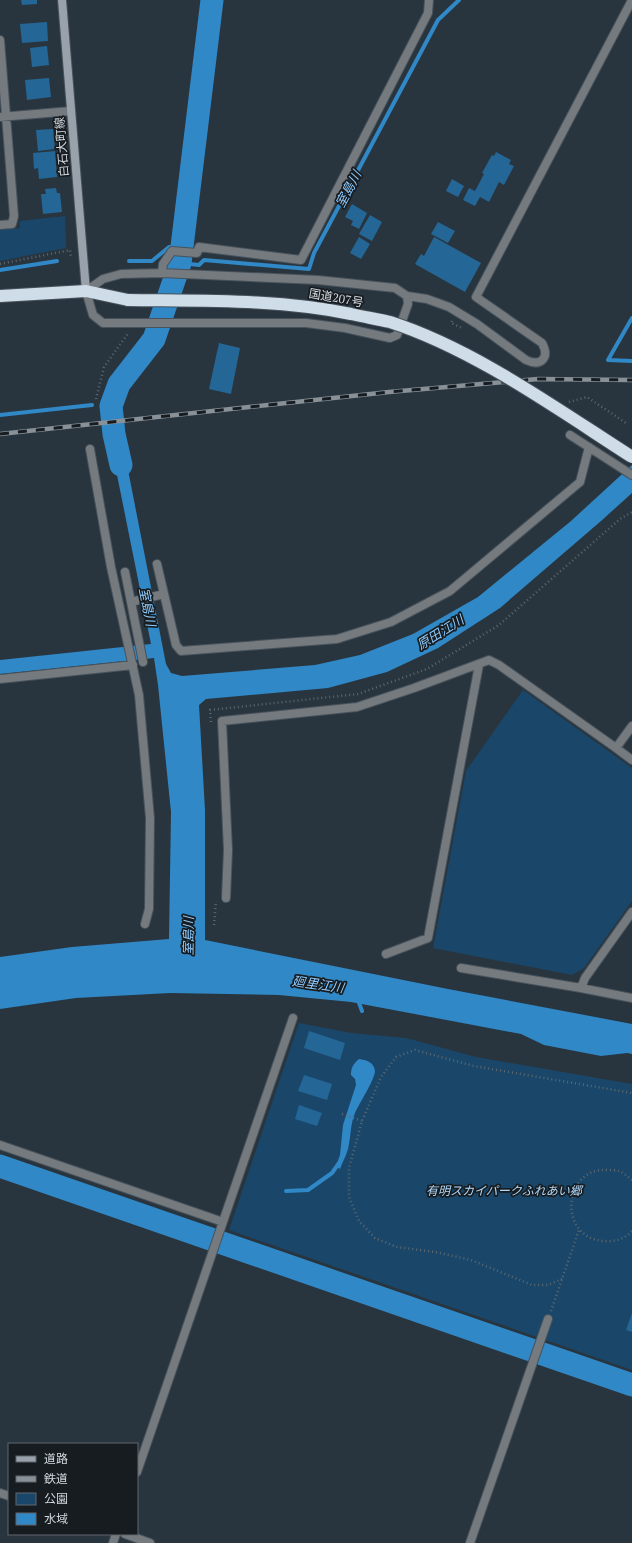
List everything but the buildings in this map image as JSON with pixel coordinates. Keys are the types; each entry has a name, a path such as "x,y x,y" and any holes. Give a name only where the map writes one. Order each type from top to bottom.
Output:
{"highway":[{"name":"国道207号","path":"0,296 86,291 128,300 263,303 317,307 389,322 442,342 506,377 632,457"}],"main road":[{"name":"白石大町線","path":"62,0 86,291"}],"street":[{"path":"162,274 163,264 172,251 197,253 199,247 301,260 428,13 429,0"},
{"path":"407,296 408,304 397,335 390,338 345,328 306,323 103,323 93,315 86,291 103,278 121,274 195,274 318,280 395,288 407,296 427,299 449,307 478,324 526,360 533,363 540,362 544,357 546,350 542,343 476,297 632,0"},
{"path":"0,40 3,117 14,216 12,224 0,225"},
{"path":"3,117 71,111"},
{"path":"570,435 632,475"},
{"path":"157,564 176,645 181,651 337,640 391,622 450,591 580,482 589,447"},
{"path":"90,449 111,567 139,695 150,818 149,909 145,924"},
{"path":"125,572 143,662"},
{"path":"131,602 164,594"},
{"path":"226,898 228,850 222,721 357,707 490,660 632,760"},
{"path":"386,954 428,938 479,664"},
{"path":"0,679 133,666"},
{"path":"616,748 632,726"},
{"path":"581,988 585,978 632,912"},
{"path":"461,968 632,998"},
{"path":"138,1469 293,1018"},
{"path":"0,1145 223,1222"},
{"path":"470,1543 548,1319"},
{"path":"128,1535 150,1543"}],"path":[{"path":"0,264 70,250 71,258"},
{"path":"96,399 104,367 128,333 131,323"},
{"path":"569,402 587,397 626,423"},
{"path":"562,1279 548,1285 532,1285 471,1260 435,1252 397,1247 375,1238 359,1221 349,1198 349,1168 362,1121 381,1077 396,1057 415,1050 474,1066 632,1093"},
{"path":"342,1114 362,1121"},
{"path":"632,1180 618,1170 600,1169 582,1178 572,1194 571,1213 579,1230 595,1240 614,1242 632,1231"},
{"path":"548,1319 579,1230"}],"green space":[{"path":"65,216 66,248 0,261 0,230 20,228 20,221"},
{"path":"523,690 632,768 632,901 584,968 572,975 433,948 466,771"},
{"name":"有明スカイパークふれあい郷","path":"299,1023 351,1033 406,1038 476,1057 632,1084 632,1370 229,1230"}],"water":[{"path":"121,434 166,664 171,673 182,676 315,665 360,655 413,634 478,597 571,521 632,465 632,493 500,608 438,648 387,672 328,688 206,699 199,705 205,810 205,940 632,1024 632,1054 627,1053 601,1056 544,1045 521,1034 351,1002 279,995 170,993 76,998 0,1009 0,957 72,947 169,939 171,812 154,658 0,674 0,660 151,644 109,435"},
{"path":"359,1059 367,1061 373,1065 375,1071 353,1118 348,1149 340,1169 336,1166 340,1155 343,1125 356,1085 355,1079 351,1075 351,1070"}],"waterway":[{"name":"室島川","path":"121,465 114,434 111,406 119,384 154,339 180,263 212,0"},
{"name":"室島川","path":"180,263 199,265 204,260 309,269 314,253 438,20 459,0"},
{"path":"129,261 152,261 169,247 182,247"},
{"path":"0,270 57,261"},
{"path":"632,318 608,360 632,361"},
{"path":"0,415 92,405"},
{"path":"358,1000 362,1011"},
{"path":"286,1191 308,1190 332,1173 339,1163"},
{"path":"0,1166 632,1385"}],"railway":[{"path":"0,434 389,392 538,379 632,380"}],"water label":[{"name":"原田江川","path":"440,632"},
{"name":"廻里江川","path":"318,984"}]}
